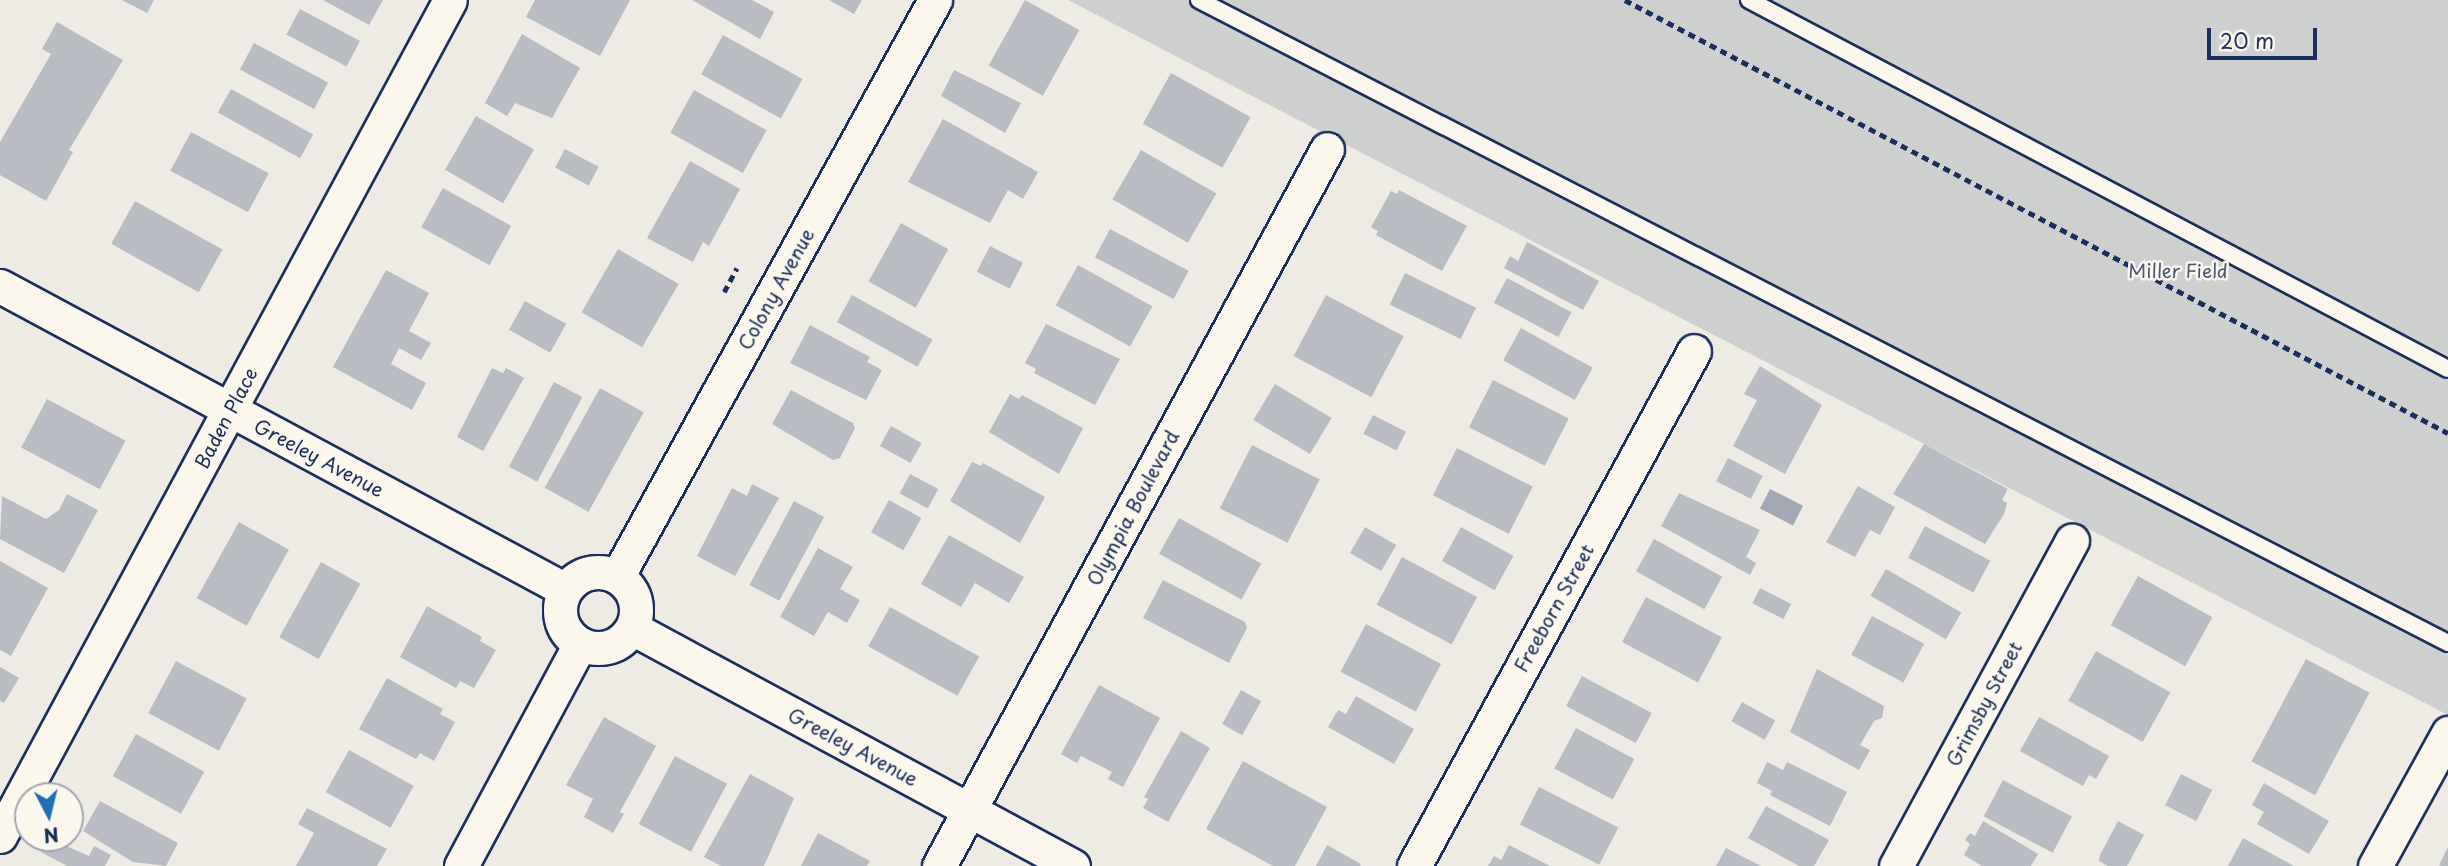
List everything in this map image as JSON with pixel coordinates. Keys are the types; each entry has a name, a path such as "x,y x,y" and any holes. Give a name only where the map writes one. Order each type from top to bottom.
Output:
{"street":[{"name":"Baden Place","path":"0,836 450,0"},
{"name":"Colony Avenue","path":"617,578 935,0"},
{"name":"Olympia Boulevard","path":"939,866 1327,149"},
{"name":"Greeley Avenue","path":"0,286 564,589"},
{"name":"Freeborn Street","path":"1414,866 1694,351"},
{"name":"Grimsby Street","path":"1896,866 2072,541"},
{"path":"589,573 617,578 625,583 636,604 632,628 615,645 591,648 580,644 562,625 559,612 564,589 589,573"},
{"name":"Greeley Avenue","path":"632,628 1073,866"},
{"path":"461,866 580,644"},
{"path":"2375,866 2448,733"}],"lane":[{"path":"1199,0 2448,643"},
{"path":"1749,0 2448,369"}],"path":[{"path":"1625,0 2448,433"},
{"path":"724,292 737,268"}],"green space":[{"name":"Miller Field","path":"1068,0 2448,0 2448,715 1306,124"}],"shaded area":[{"path":"1770,489 1803,506 1793,525 1760,509"}],"building":[{"path":"122,0 154,0 147,13"},
{"path":"323,0 383,0 369,25"},
{"path":"535,0 630,0 600,56 526,17"},
{"path":"692,0 752,0 774,12 760,39"},
{"path":"829,0 862,0 854,14"},
{"path":"1025,0 1079,30 1043,96 989,66"},
{"path":"300,9 360,41 346,67 286,35"},
{"path":"57,22 123,60 69,150 73,152 46,201 0,175 0,142 51,54 42,49"},
{"path":"522,34 580,68 552,118 515,103 507,116 485,103"},
{"path":"723,35 803,79 781,118 701,74"},
{"path":"254,43 328,82 314,109 240,69"},
{"path":"954,70 1021,103 1005,133 941,96"},
{"path":"1171,73 1251,117 1222,168 1143,124"},
{"path":"231,89 313,135 300,158 218,113"},
{"path":"694,90 767,130 743,173 670,133"},
{"path":"476,116 534,150 503,203 445,170"},
{"path":"943,119 1038,172 1023,199 1008,190 990,223 908,182"},
{"path":"191,132 269,173 248,212 170,171"},
{"path":"565,149 599,167 589,185 555,168"},
{"path":"1141,150 1216,194 1188,243 1112,199"},
{"path":"690,161 740,189 709,246 703,242 693,262 647,238"},
{"path":"443,188 511,226 489,265 421,227"},
{"path":"1399,190 1467,226 1442,271 1376,235 1378,231 1371,227 1391,191 1397,194"},
{"path":"135,201 222,249 199,292 111,244"},
{"path":"901,223 948,249 916,308 869,282"},
{"path":"1110,229 1189,271 1174,299 1095,257"},
{"path":"1527,242 1599,281 1583,310 1504,268 1510,256 1518,261"},
{"path":"990,246 1023,263 1010,289 977,272"},
{"path":"618,249 679,284 642,347 582,312"},
{"path":"1078,265 1152,306 1130,346 1056,305"},
{"path":"386,270 429,293 409,331 431,343 421,360 399,348 391,364 426,383 412,410 333,367"},
{"path":"1405,273 1476,308 1461,339 1390,304"},
{"path":"1507,278 1571,312 1558,337 1494,303"},
{"path":"852,295 932,340 917,367 837,322"},
{"path":"1326,295 1404,336 1371,397 1294,356"},
{"path":"525,301 566,324 550,353 509,330"},
{"path":"1046,324 1120,359 1095,405 1034,373 1036,369 1025,363"},
{"path":"810,325 870,357 867,362 882,370 866,400 790,363"},
{"path":"1521,328 1593,368 1575,400 1503,360"},
{"path":"1760,366 1822,405 1785,474 1733,446 1757,400 1744,394"},
{"path":"492,368 503,373 506,368 524,378 483,451 457,437"},
{"path":"1493,380 1569,419 1545,466 1469,427"},
{"path":"554,382 582,397 537,482 509,467"},
{"path":"1275,384 1332,418 1310,454 1253,420"},
{"path":"600,388 644,412 588,512 545,488"},
{"path":"791,390 853,423 855,428 840,458 833,460 772,424"},
{"path":"1010,394 1019,399 1022,395 1083,428 1059,474 989,432"},
{"path":"47,399 126,441 100,489 21,448"},
{"path":"1373,415 1406,432 1396,451 1363,434"},
{"path":"891,426 922,443 910,463 880,446"},
{"path":"1924,444 2008,489 2002,500 2007,503 2004,514 1985,544 1893,494"},
{"path":"1252,445 1320,480 1287,543 1220,508"},
{"path":"1457,448 1533,487 1509,534 1433,495"},
{"path":"1728,458 1763,476 1751,499 1716,481"},
{"path":"972,462 981,466 983,463 1045,497 1020,543 950,501"},
{"path":"910,474 938,489 928,508 900,493"},
{"path":"752,484 779,498 735,576 697,556 732,488 747,496"},
{"path":"1858,486 1895,507 1880,535 1870,530 1855,557 1826,542"},
{"path":"1679,493 1760,530 1746,557 1756,563 1750,575 1661,526"},
{"path":"67,494 98,510 64,573 0,539 2,496 46,519 59,510"},
{"path":"889,500 921,518 903,550 871,532"},
{"path":"794,501 824,517 779,601 749,585"},
{"path":"1179,518 1261,564 1241,599 1159,554"},
{"path":"239,522 289,550 247,626 197,598"},
{"path":"1925,526 1990,561 1973,593 1908,558"},
{"path":"1365,527 1396,545 1381,571 1350,553"},
{"path":"1461,527 1513,556 1495,590 1442,561"},
{"path":"949,535 1024,577 1009,603 975,583 961,607 921,584"},
{"path":"1654,539 1722,577 1704,609 1636,571"},
{"path":"818,548 853,567 840,589 860,600 847,623 828,612 814,636 780,617"},
{"path":"1402,557 1477,597 1452,645 1377,605"},
{"path":"0,561 48,588 11,656 0,650"},
{"path":"321,562 360,584 319,659 279,637"},
{"path":"1886,569 1961,612 1946,639 1870,596"},
{"path":"2138,576 2212,617 2185,666 2111,625"},
{"path":"1163,580 1245,622 1247,628 1229,663 1143,618"},
{"path":"1760,588 1791,604 1783,619 1752,603"},
{"path":"1646,597 1722,637 1698,682 1622,642"},
{"path":"427,606 482,637 480,641 496,650 474,688 460,681 456,688 400,657"},
{"path":"890,607 979,656 957,696 868,646"},
{"path":"1872,616 1924,644 1903,683 1851,655"},
{"path":"1366,624 1441,664 1416,712 1341,672"},
{"path":"2096,651 2170,692 2143,742 2068,701"},
{"path":"2306,659 2370,693 2315,795 2252,761"},
{"path":"176,661 247,699 219,751 148,713"},
{"path":"0,667 19,678 4,703 0,701"},
{"path":"1817,669 1884,706 1882,718 1874,721 1860,745 1870,750 1859,770 1790,732"},
{"path":"1582,676 1652,713 1636,743 1566,706"},
{"path":"387,678 443,709 440,714 455,722 434,761 420,753 416,759 359,729"},
{"path":"1099,685 1160,718 1123,787 1108,779 1112,772 1081,756 1077,763 1061,754"},
{"path":"1241,690 1261,701 1242,735 1222,724"},
{"path":"1356,696 1414,729 1394,764 1328,727 1338,710 1346,714"},
{"path":"1742,702 1775,720 1765,740 1731,721"},
{"path":"604,717 656,746 620,812 624,814 613,833 584,817 593,799 566,785"},
{"path":"2039,717 2109,756 2096,779 2089,775 2083,786 2020,751"},
{"path":"1576,728 1634,759 1613,800 1554,769"},
{"path":"1181,731 1210,748 1168,822 1143,808 1148,799 1144,797"},
{"path":"136,734 204,772 181,814 113,776"},
{"path":"349,750 414,786 390,828 326,792"},
{"path":"675,756 727,784 691,852 639,824"},
{"path":"1243,761 1327,807 1295,866 1273,866 1206,829"},
{"path":"1767,762 1783,770 1787,762 1847,792 1830,826 1770,795 1772,791 1757,783"},
{"path":"750,774 794,798 764,866 721,866 704,857"},
{"path":"2181,774 2212,790 2196,821 2165,805"},
{"path":"2003,780 2072,817 2053,853 1984,816"},
{"path":"2264,783 2329,821 2309,854 2257,824 2264,812 2252,805"},
{"path":"1539,787 1618,827 1599,865 1520,824"},
{"path":"100,801 178,843 166,866 133,862 84,829"},
{"path":"1766,806 1829,840 1814,866 1799,866 1748,838"},
{"path":"307,808 387,849 377,866 296,866 314,833 298,824"},
{"path":"1983,821 2038,854 2031,866 1982,866 1964,855 1970,844 1965,840 1970,833 1975,836"},
{"path":"2118,821 2144,835 2127,866 2108,866 2099,861 2100,855"},
{"path":"818,833 870,861 867,866 801,866"},
{"path":"2243,838 2294,866 2228,866"},
{"path":"1327,845 1361,864 1360,866 1316,866"},
{"path":"1509,845 1550,866 1488,866 1494,856 1501,860"},
{"path":"94,846 111,855 105,866 67,866 41,852 80,852 89,856"},
{"path":"2448,847 2448,866 2441,866 2439,865"},
{"path":"1726,848 1761,866 1716,866"}]}
